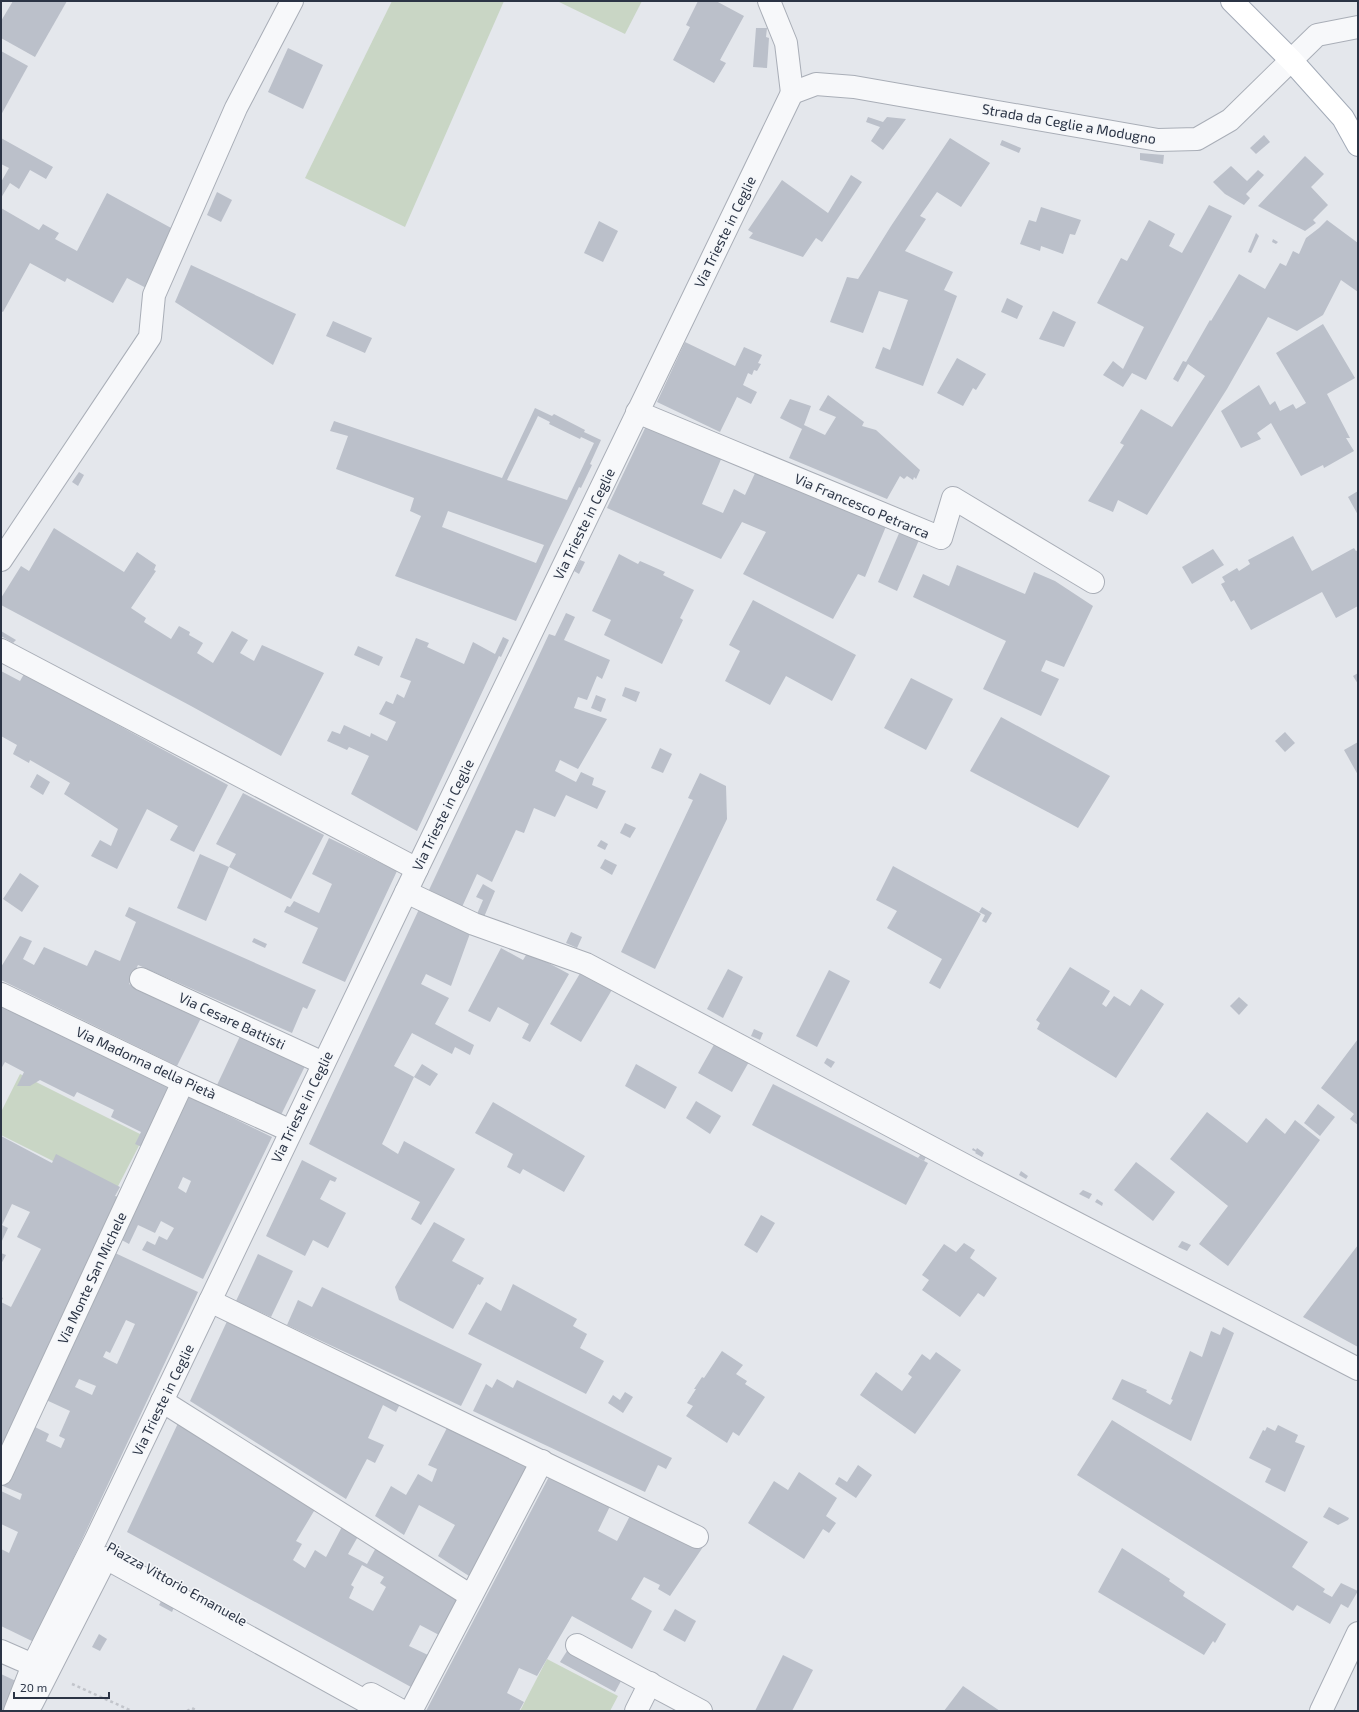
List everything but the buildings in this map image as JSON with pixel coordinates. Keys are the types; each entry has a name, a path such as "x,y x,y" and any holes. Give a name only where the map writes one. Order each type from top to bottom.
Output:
{"main road":[{"path":"1232,1 1292,61 1343,118 1358,145"}],"street":[{"path":"1,560 150,337 154,295 236,108 292,1"},
{"path":"769,1 786,43 792,93"},
{"name":"Strada da Ceglie a Modugno","path":"792,93 816,84 854,87 1158,140 1197,139 1230,120 1317,35 1358,28"},
{"name":"Via Trieste in Ceglie","path":"96,1539 417,868 792,93"},
{"name":"Via Francesco Petrarca","path":"637,412 941,538 953,498 1093,582"},
{"path":"1,650 417,868"},
{"path":"406,892 474,924 586,964 972,1169 1358,1369"},
{"name":"Via Cesare Battisti","path":"141,979 324,1063"},
{"name":"Via Madonna della Pietà","path":"1,994 183,1082 291,1131"},
{"name":"Via Monte San Michele","path":"1,1474 183,1082"},
{"path":"210,1301 697,1537"},
{"path":"162,1401 471,1596"},
{"path":"411,1711 542,1461"},
{"name":"Piazza Vittorio Emanuele","path":"15,1711 33,1666 96,1539 402,1711"},
{"path":"28,1711 106,1558 382,1711"},
{"path":"1321,1711 1358,1633"},
{"path":"577,1645 701,1711"},
{"path":"1,1650 33,1666"},
{"path":"636,1711 650,1684"}],"path":[{"path":"33,1666 132,1711"},
{"path":"187,1711 192,1708 197,1711"}],"green space":[{"path":"392,1 504,1 405,227 305,178"},
{"path":"557,1 642,1 625,34"},
{"path":"20,1074 144,1136 115,1192 1,1135 1,1112"},
{"path":"547,1659 618,1696 610,1711 520,1711"}]}
